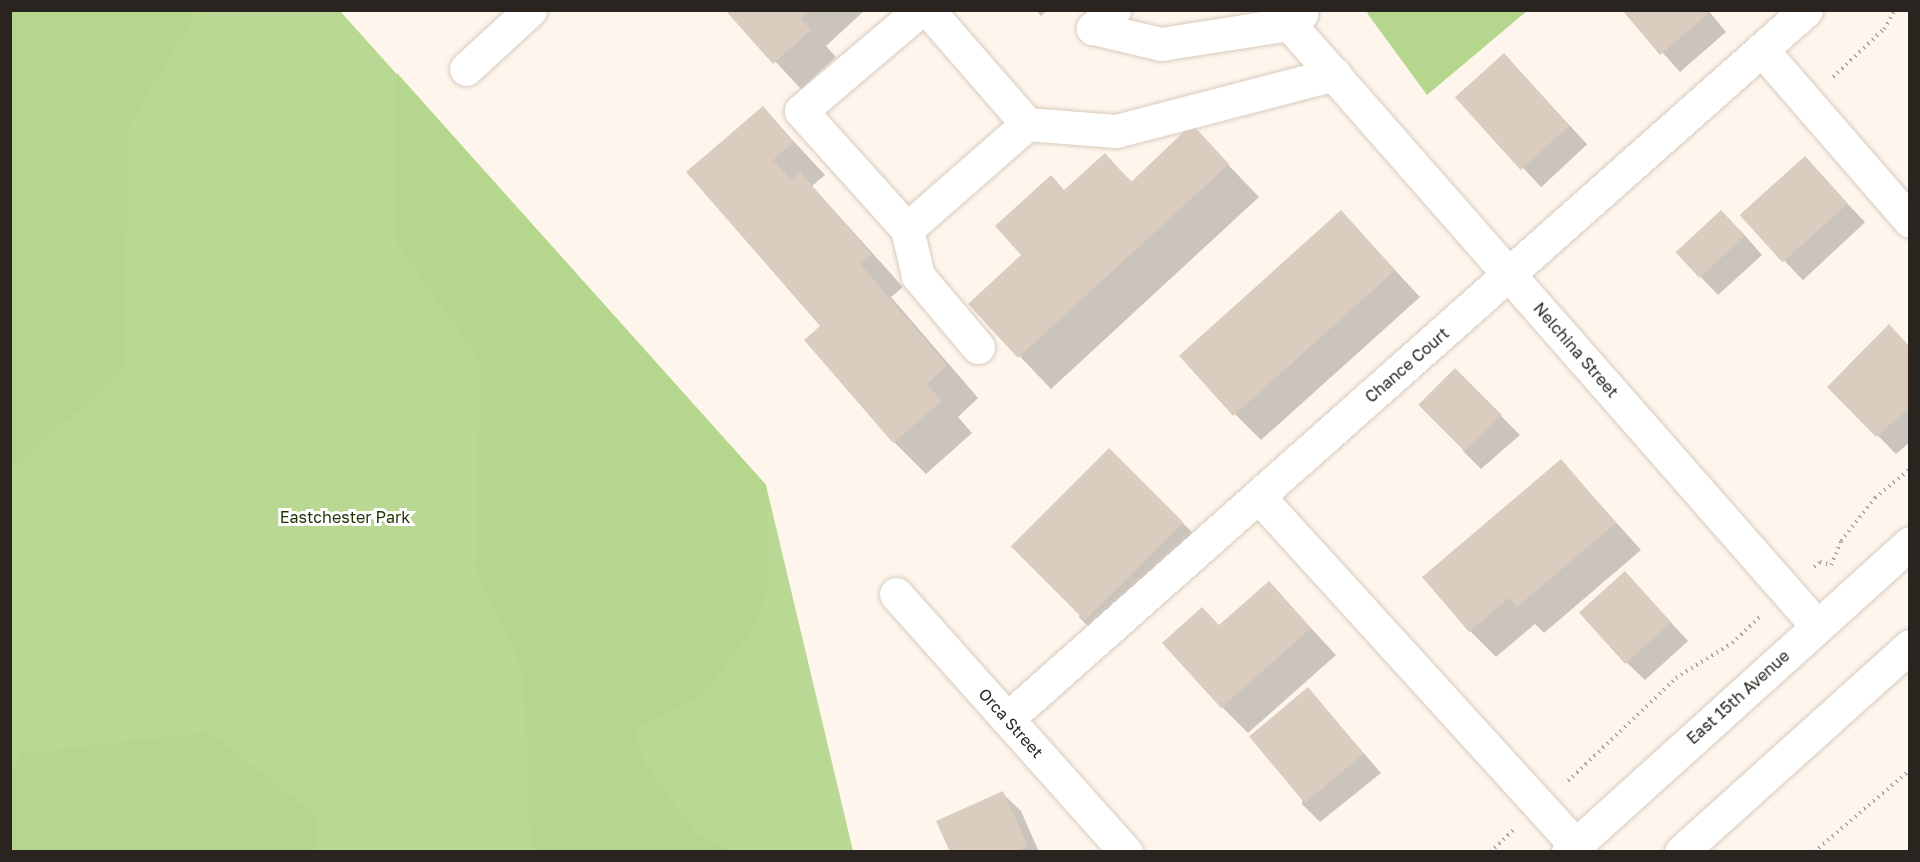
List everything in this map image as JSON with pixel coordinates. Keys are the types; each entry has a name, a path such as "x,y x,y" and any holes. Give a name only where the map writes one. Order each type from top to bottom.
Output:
{"street":[{"path":"466,69 530,10"},
{"path":"920,10 801,111 907,230 918,276 978,347"},
{"path":"928,10 1027,124 1116,130 1335,74"},
{"path":"1114,10 1093,28 1161,44 1290,15"},
{"name":"Chance Court","path":"1007,719 1806,10"},
{"name":"Nelchina Street","path":"1290,15 1335,74 1817,626"},
{"path":"1762,50 1910,221"},
{"path":"907,230 1027,124"},
{"path":"1258,496 1540,806 1572,848"},
{"name":"East 15th Avenue","path":"1572,848 1910,543"},
{"name":"Orca Street","path":"896,594 1126,852"},
{"path":"1681,852 1910,646"}],"path":[{"path":"1807,102 1884,29 1895,10"},
{"path":"1820,562 1831,565 1841,541 1875,498 1910,468"},
{"path":"1490,852 1676,678 1732,643 1758,619"},
{"path":"1814,852 1910,770"}],"green space":[{"path":"11,10 197,11 129,126 123,371 11,470"},
{"path":"1370,10 1527,11 1427,95 1367,13"},
{"name":"Eastchester Park","path":"10,11 340,11 766,485 853,851 11,851"},
{"path":"397,73 766,485 768,589 755,626 706,692 634,729 645,764 696,833 733,851 535,851 530,831 524,674 477,570 479,359 395,241"},
{"path":"209,732 318,817 316,851 11,851 11,776 20,754"}],"building":[{"path":"725,10 810,10 801,19 811,30 773,64"},
{"path":"1622,10 1707,10 1709,13 1660,55"},
{"path":"1504,53 1570,126 1521,170 1455,97"},
{"path":"763,106 794,142 773,160 791,180 800,172 872,255 860,264 947,365 927,384 942,401 893,443 804,340 820,326 686,172"},
{"path":"1192,124 1229,164 1018,358 968,304 1021,255 995,226 1051,175 1064,190 1105,153 1131,182"},
{"path":"1805,156 1848,204 1782,262 1740,215"},
{"path":"1341,210 1395,270 1233,416 1179,356"},
{"path":"1721,210 1745,236 1700,278 1676,252"},
{"path":"1889,324 1910,347 1910,407 1876,437 1827,387"},
{"path":"1455,368 1502,415 1465,451 1418,405"},
{"path":"1109,448 1183,522 1085,621 1011,546"},
{"path":"1561,459 1616,523 1517,607 1509,598 1469,632 1422,577"},
{"path":"1625,571 1671,622 1625,664 1579,612"},
{"path":"1269,581 1311,628 1221,708 1162,643 1202,607 1219,625"},
{"path":"1308,687 1364,754 1305,803 1249,736"},
{"path":"1003,791 1028,846 1016,852 950,852 936,821"}]}
